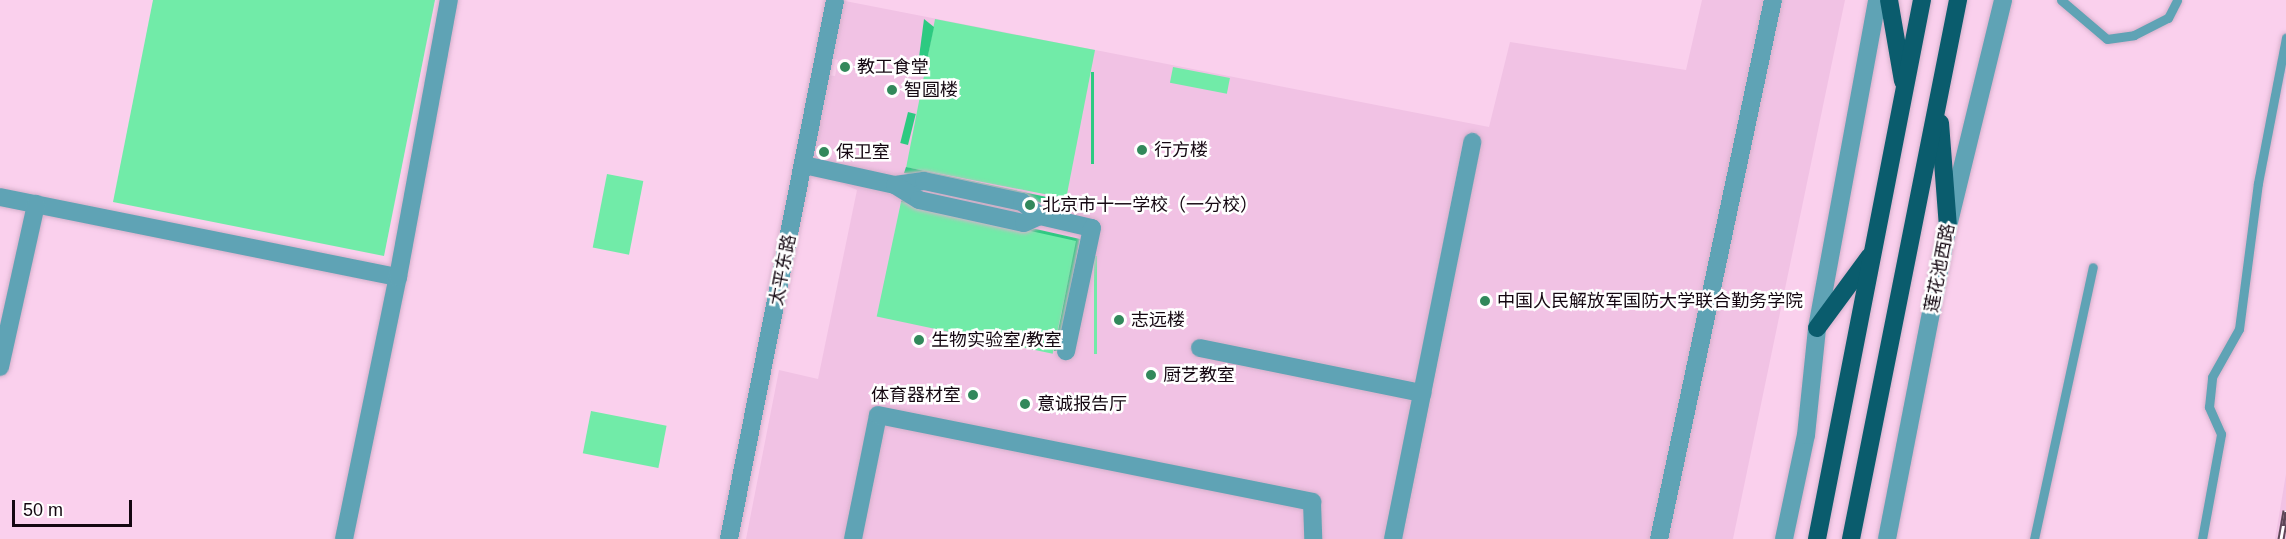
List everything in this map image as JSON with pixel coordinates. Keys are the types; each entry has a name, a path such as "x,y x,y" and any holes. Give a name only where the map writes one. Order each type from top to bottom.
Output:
{"highway":[{"path":"1889,0 1904,92"},
{"path":"1817,539 1922,0"},
{"name":"莲花池西路","path":"1851,539 1958,0"},
{"path":"1938,100 1948,226"},
{"path":"1817,328 1874,249"}],"street":[{"path":"344,539 398,277 449,0"},
{"name":"太平东路","path":"729,539 835,0"},
{"path":"1659,539 1773,0"},
{"path":"1784,539 1806,435 1817,328 1877,0"},
{"name":"莲花池西路","path":"1887,539 1948,226 2003,0"},
{"path":"1393,539 1472,141"},
{"path":"804,165 895,185 933,182 1028,203 1040,216 1092,228 1066,351"},
{"path":"0,197 398,277"},
{"path":"0,367 36,204"},
{"path":"1200,348 1422,393"},
{"path":"853,539 878,415 1312,502 1313,539"}],"lane":[{"path":"2061,0 2107,39 2134,35 2168,18 2177,0"},
{"path":"2202,539 2221,434 2210,407 2212,377 2239,329 2259,183 2286,38"},
{"path":"2034,539 2093,267"}],"shaded area":[{"name":"中国人民解放军国防大学联合勤务学院","path":"840,0 1489,127 1510,42 1686,70 1702,0 1845,0 1733,539 746,539 779,370 818,379 857,190 808,169 826,75 835,76 838,60 829,58"},
{"path":"2286,474 2286,539 2275,539"}],"green space":[{"path":"153,0 435,0 384,256 113,202"},
{"path":"924,19 934,27 926,65 918,65"},
{"path":"935,19 1095,50 1066,198 906,167"},
{"path":"1173,67 1230,78 1227,94 1170,83"},
{"path":"1091,72 1094,72 1094,164 1091,164"},
{"path":"908,112 916,114 908,145 900,143"},
{"path":"906,167 1061,200 1059,207 904,173"},
{"path":"607,174 643,181 629,255 593,248"},
{"path":"932,187 1022,206 1025,213 1020,218 930,198"},
{"path":"902,199 1080,239 1058,351 1054,351 1076,241 901,202"},
{"path":"901,202 1077,239 1053,354 877,316"},
{"path":"1094,256 1097,256 1097,354 1094,354"},
{"path":"591,411 667,426 658,468 583,453"}],"railway":[{"path":"2281,539 2286,510"}],"place":[{"name":"教工食堂","path":"845,67"},
{"name":"智圆楼","path":"892,90"},
{"name":"行方楼","path":"1142,150"},
{"name":"保卫室","path":"824,152"},
{"name":"北京市十一学校（一分校）","path":"1030,205"},
{"name":"中国人民解放军国防大学联合勤务学院","path":"1485,301"},
{"name":"志远楼","path":"1119,320"},
{"name":"生物实验室/教室","path":"919,340"},
{"name":"厨艺教室","path":"1151,375"},
{"name":"体育器材室","path":"973,395"},
{"name":"意诚报告厅","path":"1025,404"}]}
